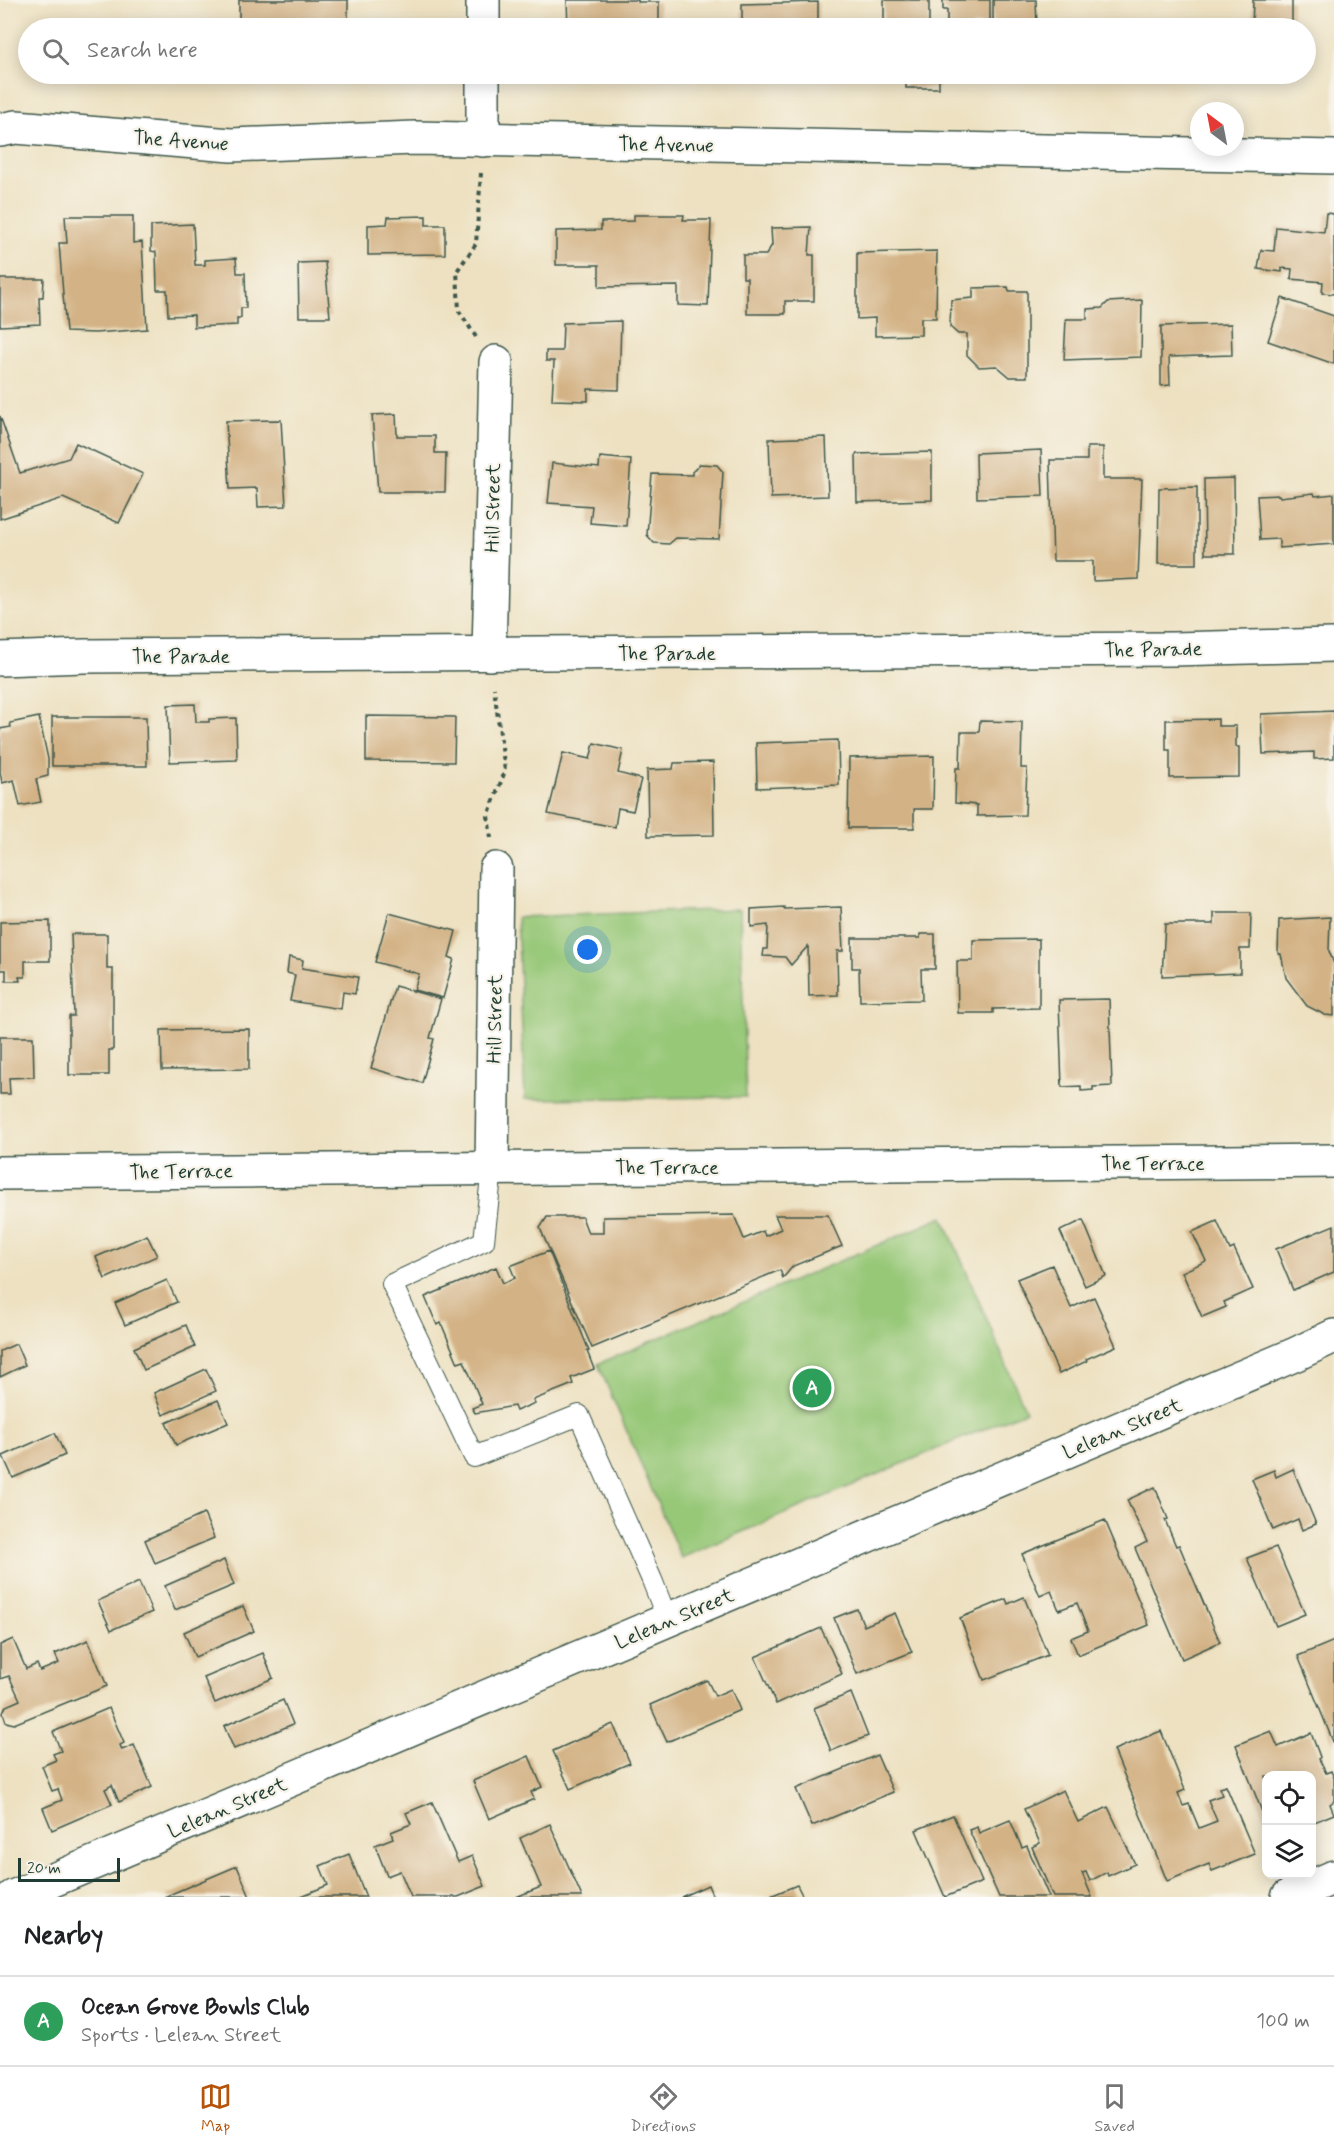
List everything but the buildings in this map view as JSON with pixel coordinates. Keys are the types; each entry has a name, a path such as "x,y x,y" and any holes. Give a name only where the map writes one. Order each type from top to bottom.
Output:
{"street":[{"path":"483,0 483,18"},
{"path":"483,84 483,140"},
{"name":"The Avenue","path":"0,130 16,127 231,145 415,138 1334,158"},
{"name":"Hill Street","path":"489,654 496,362"},
{"name":"The Parade","path":"0,659 1149,649 1334,645"},
{"name":"Hill Street","path":"492,1168 496,869"},
{"name":"The Terrace","path":"0,1173 1334,1161"},
{"name":"Lelean Street","path":"14,1897 1334,1336"},
{"path":"1288,1897 1334,1877"}],"lane":[{"path":"492,1168 484,1241 392,1284 474,1457 579,1414 668,1620"}],"path":[{"path":"483,140 476,244 457,271 459,311 496,362"},
{"path":"489,654 505,771 488,816 496,869"}],"green space":[{"path":"740,909 746,1097 525,1099 517,917"},
{"path":"943,1217 1026,1411 681,1558 598,1364"}],"place":[{"name":"Ocean Grove Bowls Club","path":"812,1388"}]}
